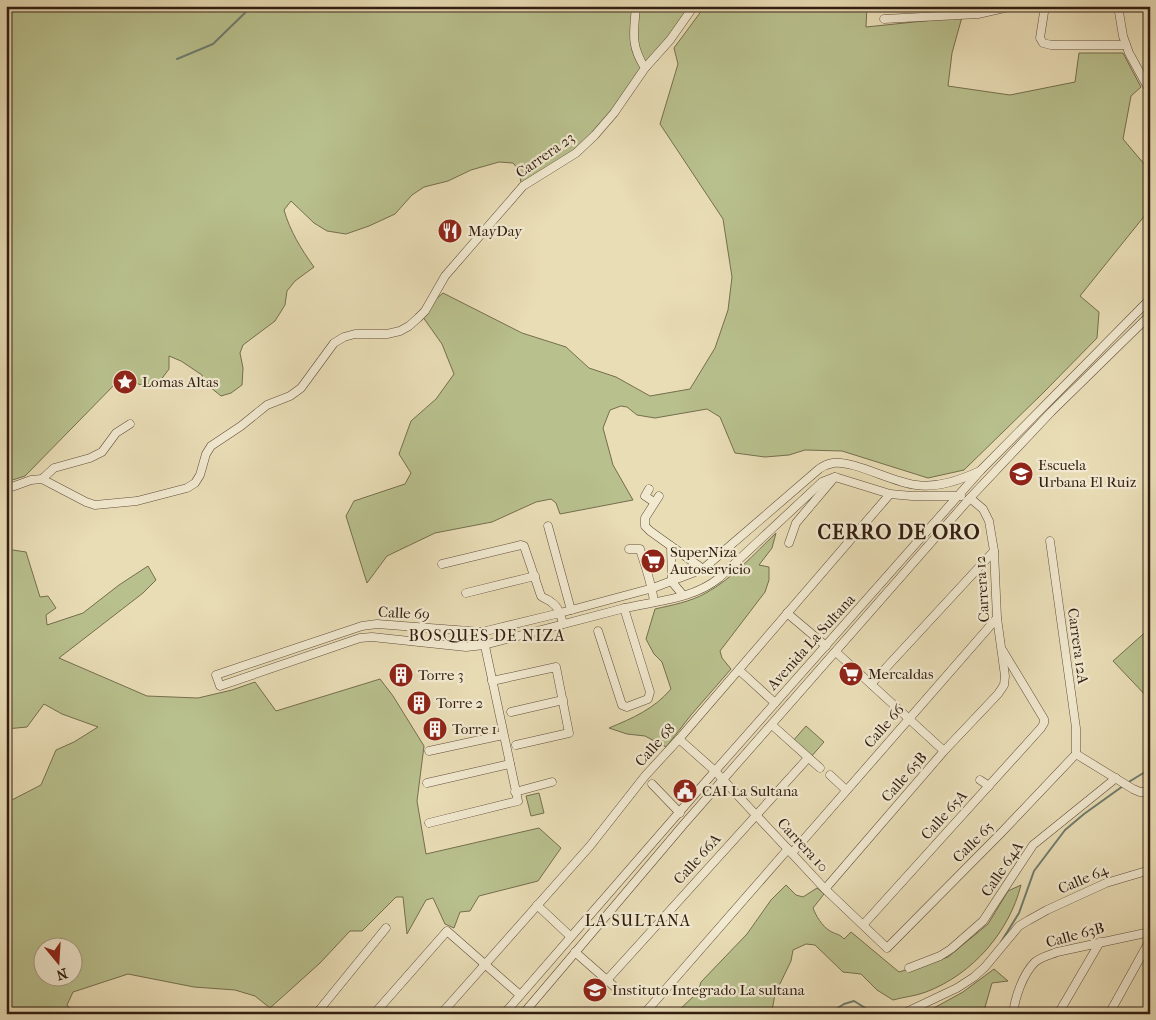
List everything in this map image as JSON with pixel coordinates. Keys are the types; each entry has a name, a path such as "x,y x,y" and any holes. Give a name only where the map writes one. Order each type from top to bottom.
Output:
{"street":[{"path":"636,6 635,50 645,68"},
{"name":"Carrera 23","path":"42,479 95,505 137,501 187,488 195,483 211,446 241,426 267,405 290,396 301,388 334,343 350,335 387,334 410,326 425,311 445,276 522,186 576,153 595,135 614,113 645,68 670,40 694,6"},
{"path":"884,18 963,10 978,14 1013,6"},
{"path":"1045,6 1040,38 1044,44 1126,44"},
{"path":"1118,6 1126,44 1150,91"},
{"name":"Avenida La Sultana","path":"504,1014 570,936 680,813 715,770 980,471 1150,299"},
{"name":"Avenida La Sultana","path":"525,1013 575,952 836,652 874,605 1002,463 1150,315"},
{"path":"6,489 31,480 42,479 54,468 90,458 102,452 116,433 130,424"},
{"path":"995,456 1002,463"},
{"path":"648,489 645,496 657,499 645,518 646,526 650,532 703,570 819,468 835,463 846,464 898,482 918,485 958,481 980,471"},
{"path":"789,542 796,523 835,477 890,494 970,498"},
{"name":"Calle 69","path":"703,570 653,588 571,610 558,610 482,632 377,624 362,626 216,675 220,686 360,638 372,637 466,647 484,645 624,608 696,592 710,585 822,482 835,477"},
{"name":"Calle 68","path":"441,1014 590,846 645,776 890,494"},
{"name":"Carrera 12","path":"970,498 983,509 989,521 994,551 997,618 1002,648 1004,685"},
{"path":"548,526 571,610"},
{"name":"Carrera 12A","path":"1050,541 1076,728 1076,754"},
{"path":"442,564 522,545 526,548 541,596 551,601 558,610 563,624"},
{"path":"670,546 672,582 684,595"},
{"path":"629,549 640,549 653,588 654,602"},
{"path":"870,684 994,551"},
{"path":"466,593 535,576"},
{"path":"598,631 622,705 627,707 648,699 650,692 624,608"},
{"path":"787,613 826,646"},
{"name":"Calle 66","path":"644,1014 846,790 997,618"},
{"path":"429,823 518,801 482,632"},
{"name":"Calle 65A","path":"862,926 1041,728 1044,722 1041,713 1002,648"},
{"path":"836,652 944,751"},
{"path":"492,681 556,667 569,733 516,746"},
{"path":"739,670 775,703"},
{"name":"Calle 65B","path":"825,889 944,751 998,694 1004,685"},
{"path":"511,712 563,700"},
{"path":"772,725 820,768"},
{"path":"429,752 503,735"},
{"name":"Carrera 10","path":"679,739 715,770 825,889 887,948"},
{"path":"1076,754 1133,789 1140,792 1150,792"},
{"name":"Calle 65","path":"887,948 1076,754"},
{"name":"Calle 66A","path":"607,980 808,758"},
{"path":"427,783 510,764"},
{"path":"830,776 846,790"},
{"path":"980,780 989,786"},
{"name":"Calle 64A","path":"909,968 940,956 951,949 983,921 1033,845 1119,780"},
{"path":"516,792 552,782"},
{"path":"652,784 680,813"},
{"name":"Calle 64","path":"902,1014 957,988 974,977 985,967 1019,926 1029,920 1106,883 1150,870"},
{"path":"537,905 570,936"},
{"path":"316,1014 386,928"},
{"path":"374,1014 446,931 520,995"},
{"name":"Calle 63B","path":"1013,1014 1020,987 1028,972 1035,962 1045,956 1150,932"},
{"path":"1109,1014 1150,940"},
{"path":"1060,1013 1100,942"},
{"path":"575,952 617,989"}],"green space":[{"path":"6,6 689,6 669,38 595,132 573,151 521,183 519,170 513,163 499,162 471,170 448,181 424,187 412,195 395,214 346,234 327,231 314,223 291,201 284,210 286,218 296,240 314,267 295,281 287,291 285,305 275,321 243,345 240,353 243,368 242,385 231,393 221,396 204,382 202,375 181,361 169,356 169,369 160,381 142,385 120,379 25,476 6,482"},
{"path":"705,6 867,6 866,27 962,17 952,53 948,86 1010,95 1075,82 1079,53 1123,53 1141,87 1131,96 1123,139 1150,171 1150,209 1080,296 1099,312 1097,338 964,470 928,478 842,451 805,450 789,455 765,457 735,453 720,417 707,409 655,418 637,415 627,407 621,406 610,410 603,428 613,465 633,500 560,514 556,503 551,499 536,502 492,522 435,533 387,556 367,583 346,516 354,501 405,484 411,473 399,454 411,421 436,399 454,374 442,344 420,313 443,293 522,333 566,347 589,368 616,377 650,396 690,389 715,348 728,310 732,277 723,219 660,124 678,64 674,48"},
{"path":"776,533 772,548 759,565 769,567 769,580 765,592 720,651 722,658 731,669 666,747 645,736 627,734 609,728 635,717 658,702 671,689 662,662 654,654 646,639 655,609 694,599 716,587 743,565"},
{"path":"6,549 26,552 40,597 48,596 56,608 46,615 47,625 83,613 119,585 148,566 156,580 143,593 59,658 147,696 198,698 255,682 276,711 380,679 393,696 424,746 417,801 426,854 539,828 561,848 538,881 479,896 470,911 460,912 454,928 445,924 433,898 426,900 407,934 403,897 396,897 362,931 350,931 320,963 270,1008 255,996 235,990 194,987 128,974 73,992 67,1005 74,1014 6,1014 6,803 41,785 56,750 74,742 98,727 62,714 44,704 27,727 6,729 6,715 12,706 6,691"},
{"path":"1150,628 1150,700 1113,661"},
{"path":"806,726 824,742 810,758 792,742"},
{"path":"539,793 544,813 531,816 526,796"},
{"path":"786,885 796,895 803,897 817,888 824,894 813,908 824,926 844,939 851,932 899,972 948,957 988,924 1008,891 1021,885 1008,919 998,935 974,963 943,984 918,995 893,1000 877,990 861,974 843,972 815,945 806,944 793,950 791,961 775,994 772,1011 764,1009 757,1014 675,1014 698,992 701,982 747,934 771,900"},
{"path":"994,969 1008,981 992,983 983,1014 923,1014 963,992"}],"waterway":[{"path":"177,59 213,44 252,6"},
{"path":"1127,783 1150,769"},
{"path":"1001,942 1019,913 1034,871 1065,830 1123,786"},
{"path":"828,1014 844,1004 854,1001 875,1014"}],"place":[{"name":"MayDay","path":"450,231"},
{"name":"Lomas Altas","path":"125,382"},
{"name":"Escuela Urbana El Ruiz","path":"1021,474"},
{"name":"SuperNiza Autoservicio","path":"653,561"},
{"name":"Mercaldas","path":"851,674"},
{"name":"Torre 3","path":"401,675"},
{"name":"Torre 2","path":"419,703"},
{"name":"Torre 1","path":"435,729"},
{"name":"CAI La Sultana","path":"685,791"},
{"name":"Instituto Integrado La sultana","path":"595,990"}],"district":[{"name":"CERRO DE ORO","path":"899,532"},
{"name":"BOSQUES DE NIZA","path":"487,635"},
{"name":"LA SULTANA","path":"638,920"}]}
